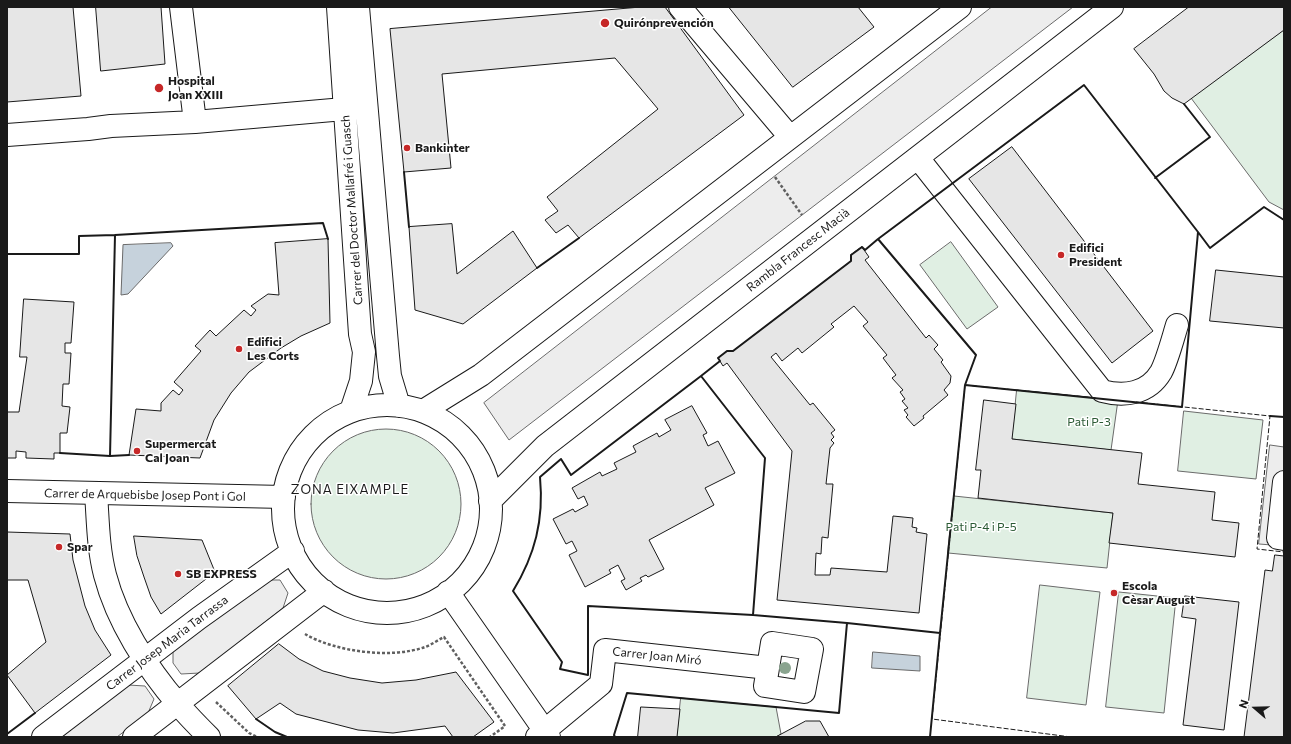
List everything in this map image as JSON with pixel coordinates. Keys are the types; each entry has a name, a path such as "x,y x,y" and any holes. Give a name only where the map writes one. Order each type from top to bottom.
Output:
{"street":[{"path":"181,7 195,122"},
{"name":"Carrer del Doctor Mallafré i Guasch","path":"338,7 360,334 364,352 361,380 351,411"},
{"name":"Carrer del Doctor Mallafré i Guasch","path":"358,7 390,376 400,406"},
{"path":"680,7 790,137"},
{"path":"422,411 481,375 960,7"},
{"name":"Rambla Francesc Macià","path":"490,501 545,446 1112,7"},
{"path":"7,135 111,126 195,122 344,109"},
{"path":"918,158 1102,391 1114,394 1132,393 1151,385 1161,372 1177,326"},
{"path":"387,405 400,406 422,411 446,424 467,443 475,453 482,467 487,481 490,501 490,516 484,545 477,560 466,576 448,592 433,602 413,609 397,612 383,613 356,608 336,599 324,591 306,574 292,551 286,533 284,518 284,497 290,472 296,458 305,445 319,430 336,418 351,411 373,406 387,405"},
{"path":"1284,482 1278,538 1284,539"},
{"name":"Carrer de Arquebisbe Josep Pont i Gol","path":"7,492 284,497"},
{"path":"96,493 99,546 105,575 115,603 128,632 144,660 178,704 209,737"},
{"name":"Carrer Josep Maria Tarrassa","path":"43,737 199,618 292,551"},
{"path":"134,737 324,591"},
{"name":"Carrer Joan Miró","path":"448,592 543,735 601,684 605,650 768,668"}],"path":[{"path":"774,177 802,215"},
{"path":"298,630 312,638 339,648 371,653 396,653 424,647 444,637 505,726 490,737"},
{"path":"212,699 249,733 257,737"}],"green space":[{"path":"1284,30 1284,210 1269,202 1191,98"},
{"path":"951,242 998,307 967,329 920,265"},
{"name":"Pati P-3","path":"1017,390 1118,400 1111,450 1012,439"},
{"path":"1184,411 1263,420 1256,479 1178,471"},
{"path":"379,429 393,429 408,432 421,438 434,446 444,456 458,482 461,504 460,519 455,533 444,552 434,562 408,576 393,579 379,579 364,576 351,570 338,562 328,552 314,526 311,511 311,497 314,482 320,469 328,456 338,446 364,432"},
{"name":"Pati P-4 i P-5","path":"954,496 1113,513 1107,568 948,553"},
{"path":"1040,585 1100,592 1086,705 1027,698"},
{"path":"1119,592 1176,598 1164,713 1106,707"},
{"path":"681,698 776,707 781,734 776,737 677,737"}],"shaded area":[{"path":"992,7 1073,7 509,440 484,403"},
{"path":"171,243 173,246 128,294 121,295 123,245"},
{"path":"1270,445 1284,447 1284,546 1259,544"},
{"path":"264,580 280,580 288,593 283,608 200,673 181,674 173,663 173,652"},
{"path":"873,652 920,656 920,671 872,668"},
{"path":"128,685 145,686 154,699 148,713 117,737 62,737"}],"building":[{"path":"7,7 73,7 81,96 7,102"},
{"path":"96,7 161,7 165,64 101,71"},
{"path":"641,7 665,7 744,115 579,238 568,225 556,233 545,220 558,211 547,197 658,109 615,58 442,74 451,168 404,172 390,29"},
{"path":"729,7 858,7 874,27 793,87"},
{"path":"1189,7 1284,7 1284,30 1184,104 1172,98 1164,91 1154,74 1134,49"},
{"name":"Edifici President","path":"1012,147 1153,331 1112,363 969,179"},
{"path":"452,224 457,274 513,231 537,268 463,324 415,310 409,227"},
{"name":"Edifici Les Corts","path":"328,239 330,323 301,336 281,348 249,372 231,393 214,420 200,458 129,455 136,409 161,411 161,403 173,390 179,395 183,390 174,382 201,351 195,346 210,330 216,336 244,310 251,316 256,310 251,306 268,294 279,295 275,243"},
{"path":"862,247 869,257 865,260 926,338 929,335 938,345 934,349 943,360 941,362 951,376 950,383 944,390 948,395 923,416 924,418 914,426 906,417 908,415 904,410 908,408 902,401 905,399 900,392 903,390 892,378 896,375 883,358 887,355 863,326 868,322 854,306 831,324 834,327 802,353 798,348 782,361 776,353 771,357 810,405 813,403 835,430 831,433 834,437 831,440 834,443 830,448 826,484 833,484 828,538 822,537 821,554 816,553 815,575 830,575 831,568 887,572 893,516 913,518 912,527 917,528 916,532 927,534 919,613 777,600 792,451 727,363 723,366 718,358 727,351 733,351 851,261 851,255"},
{"path":"1216,270 1284,277 1284,328 1210,321"},
{"path":"24,299 74,302 71,343 65,343 65,353 71,353 69,384 63,384 62,406 70,407 67,433 60,433 60,453 54,453 54,459 26,458 26,452 16,451 16,458 7,458 7,412 19,412 27,357 20,357"},
{"path":"984,400 1016,404 1012,439 1142,453 1138,484 1215,492 1212,520 1239,523 1235,557 1109,543 1113,513 978,498 981,470 976,470"},
{"path":"692,406 707,433 703,435 708,446 718,441 735,473 705,488 714,505 649,540 664,569 648,577 646,575 640,578 642,581 626,590 621,581 625,579 618,565 609,570 611,573 585,587 569,555 577,551 572,541 566,544 553,519 573,509 575,512 588,505 584,496 578,499 572,488 600,472 602,476 617,469 614,463 636,452 633,446 657,433 659,437 671,430 665,420"},
{"path":"7,532 70,534 73,560 85,606 95,630 111,655 35,713 7,675 46,642 28,580 7,580"},
{"name":"SB EXPRESS","path":"134,536 202,540 215,572 161,614 151,597 144,577 137,556"},
{"path":"1275,555 1284,556 1284,737 1244,737 1265,570 1272,571"},
{"path":"1185,596 1239,602 1224,730 1183,725 1196,619 1182,617"},
{"path":"279,644 299,659 323,671 350,678 382,683 416,680 456,672 494,722 473,737 453,737 445,726 393,733 358,730 296,714 280,703 256,719 228,686"},
{"path":"641,707 680,709 677,737 638,737"},
{"path":"806,721 820,721 829,737 776,737"}],"fence":[{"path":"1071,737 932,719 965,385 1096,398"},
{"path":"1136,402 1270,416 1257,549 1284,552"}],"wall":[{"path":"1084,85 1198,232 1182,407 965,385 976,355 878,239 1084,85"},
{"path":"1155,178 1210,137 1184,104"},
{"path":"404,172 409,227"},
{"path":"1198,232 1210,248 1264,207 1284,220"},
{"path":"115,235 323,223 328,239"},
{"path":"7,254 79,254 79,236 115,235 110,456 60,453"},
{"path":"537,268 579,238"},
{"path":"878,239 976,355 965,385 940,633 753,615 765,458 701,376 720,361 718,358 727,351 733,351 851,261 851,255 862,247 865,250 878,239"},
{"path":"701,376 765,458 753,615 588,606 588,675 560,669 562,662 513,591 527,564 536,537 541,508 540,477 561,459 571,475 701,376"},
{"path":"1270,416 1284,417"},
{"path":"110,456 129,455"},
{"path":"615,737 614,735 627,693 839,713 847,623"},
{"path":"930,737 939,633"},
{"path":"7,734 35,713"},
{"path":"256,719 275,732 287,737"}],"place":[{"name":"Quirónprevención","path":"605,23"},
{"name":"Hospital Joan XXIII","path":"159,88"},
{"name":"Bankinter","path":"407,148"},
{"name":"Edifici President","path":"1061,255"},
{"name":"Edifici Les Corts","path":"239,349"},
{"name":"Supermercat Cal Joan","path":"137,451"},
{"name":"Spar","path":"59,547"},
{"name":"SB EXPRESS","path":"178,574"},
{"name":"Escola Cèsar August","path":"1114,593"}],"district":[{"name":"ZONA EIXAMPLE","path":"350,490"}]}
